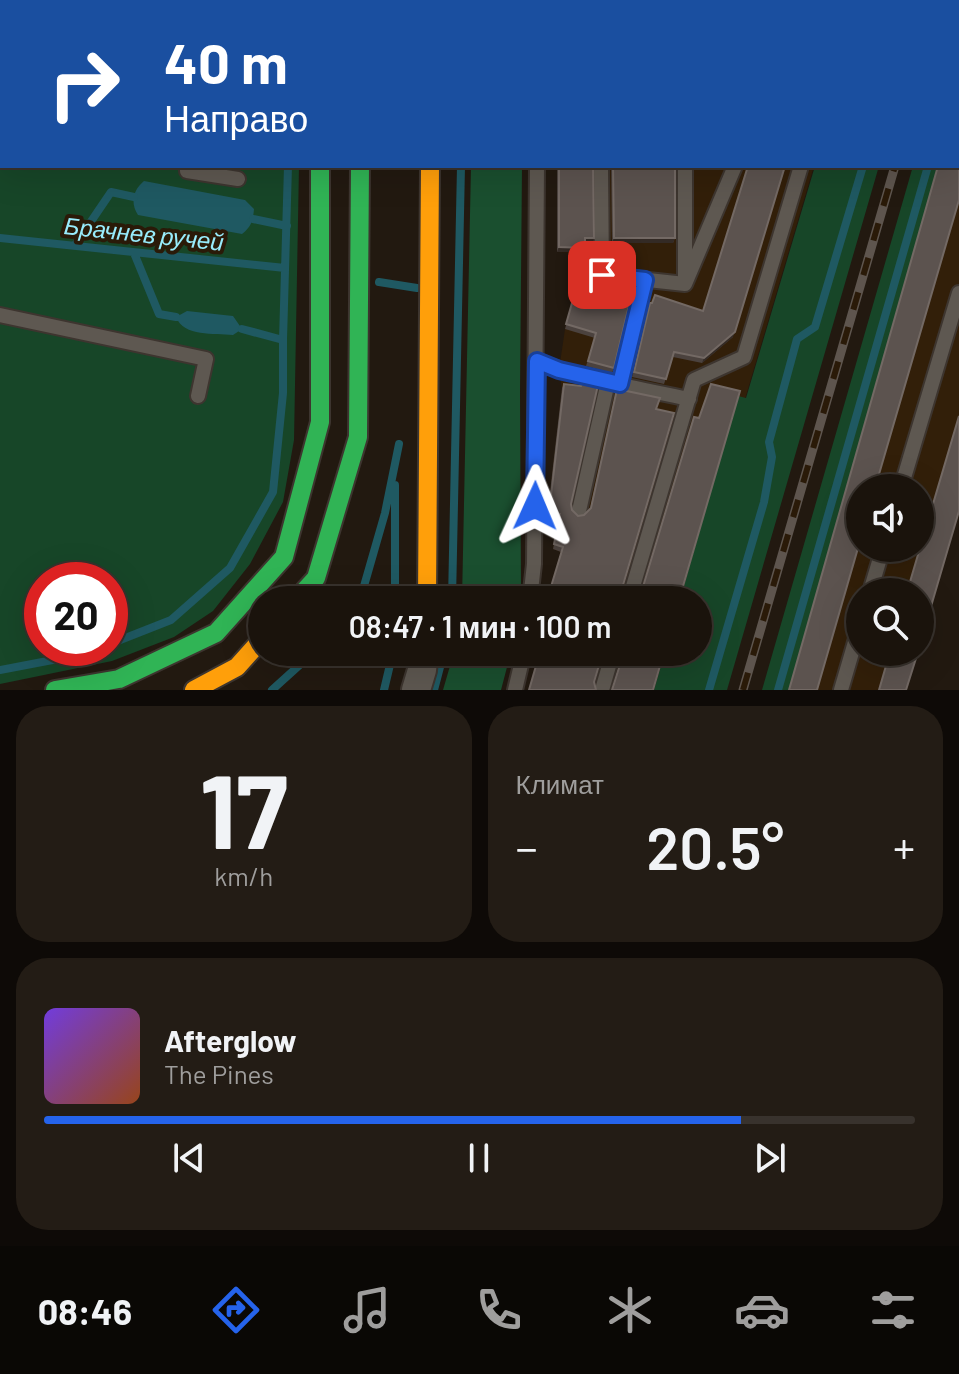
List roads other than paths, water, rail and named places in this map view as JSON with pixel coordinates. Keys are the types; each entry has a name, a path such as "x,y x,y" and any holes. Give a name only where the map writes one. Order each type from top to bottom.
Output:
{"street":[{"path":"55,690 119,679 216,633 284,557 320,422 320,168"},
{"path":"309,586 316,578 358,437 360,168"},
{"path":"427,586 430,168"},
{"path":"194,690 237,667 248,655"},
{"path":"416,690 422,666"}],"lane":[{"path":"188,168 187,171 238,179"},
{"path":"532,586 537,361 537,168"},
{"path":"601,168 602,275 685,284"},
{"path":"685,168 685,284"},
{"path":"685,284 734,168"},
{"path":"633,586 694,380 744,357 800,168"},
{"path":"579,511 645,280"},
{"path":"905,474 959,293"},
{"path":"0,315 206,359 198,396"},
{"path":"537,361 559,370 689,399"},
{"path":"515,690 521,666"},
{"path":"602,690 609,666"},
{"path":"841,690 848,666"}],"water":[{"path":"144,181 245,200 254,209 251,223 242,234 138,215 134,197"},
{"path":"187,311 233,316 242,329 233,335 193,331 176,317"}],"waterway":[{"path":"128,637 171,620 230,568 273,492 283,393 288,168"},
{"path":"452,586 461,168"},
{"path":"709,690 764,502 772,457 769,442 797,339 815,327 862,168"},
{"path":"778,690 927,168"},
{"path":"75,245 111,192 134,197"},
{"path":"253,219 287,226"},
{"name":"Брачнев ручей","path":"0,238 285,268"},
{"path":"134,253 159,314 176,317"},
{"name":"Брачнев ручей","path":"379,282 417,288"},
{"path":"242,329 283,340"},
{"path":"364,586 385,513 399,444"},
{"path":"395,485 395,586"},
{"path":"0,670 24,665"},
{"path":"272,690 299,666"},
{"path":"384,690 390,666"},
{"path":"434,690 440,666"}],"railway":[{"path":"743,690 894,168"}]}
